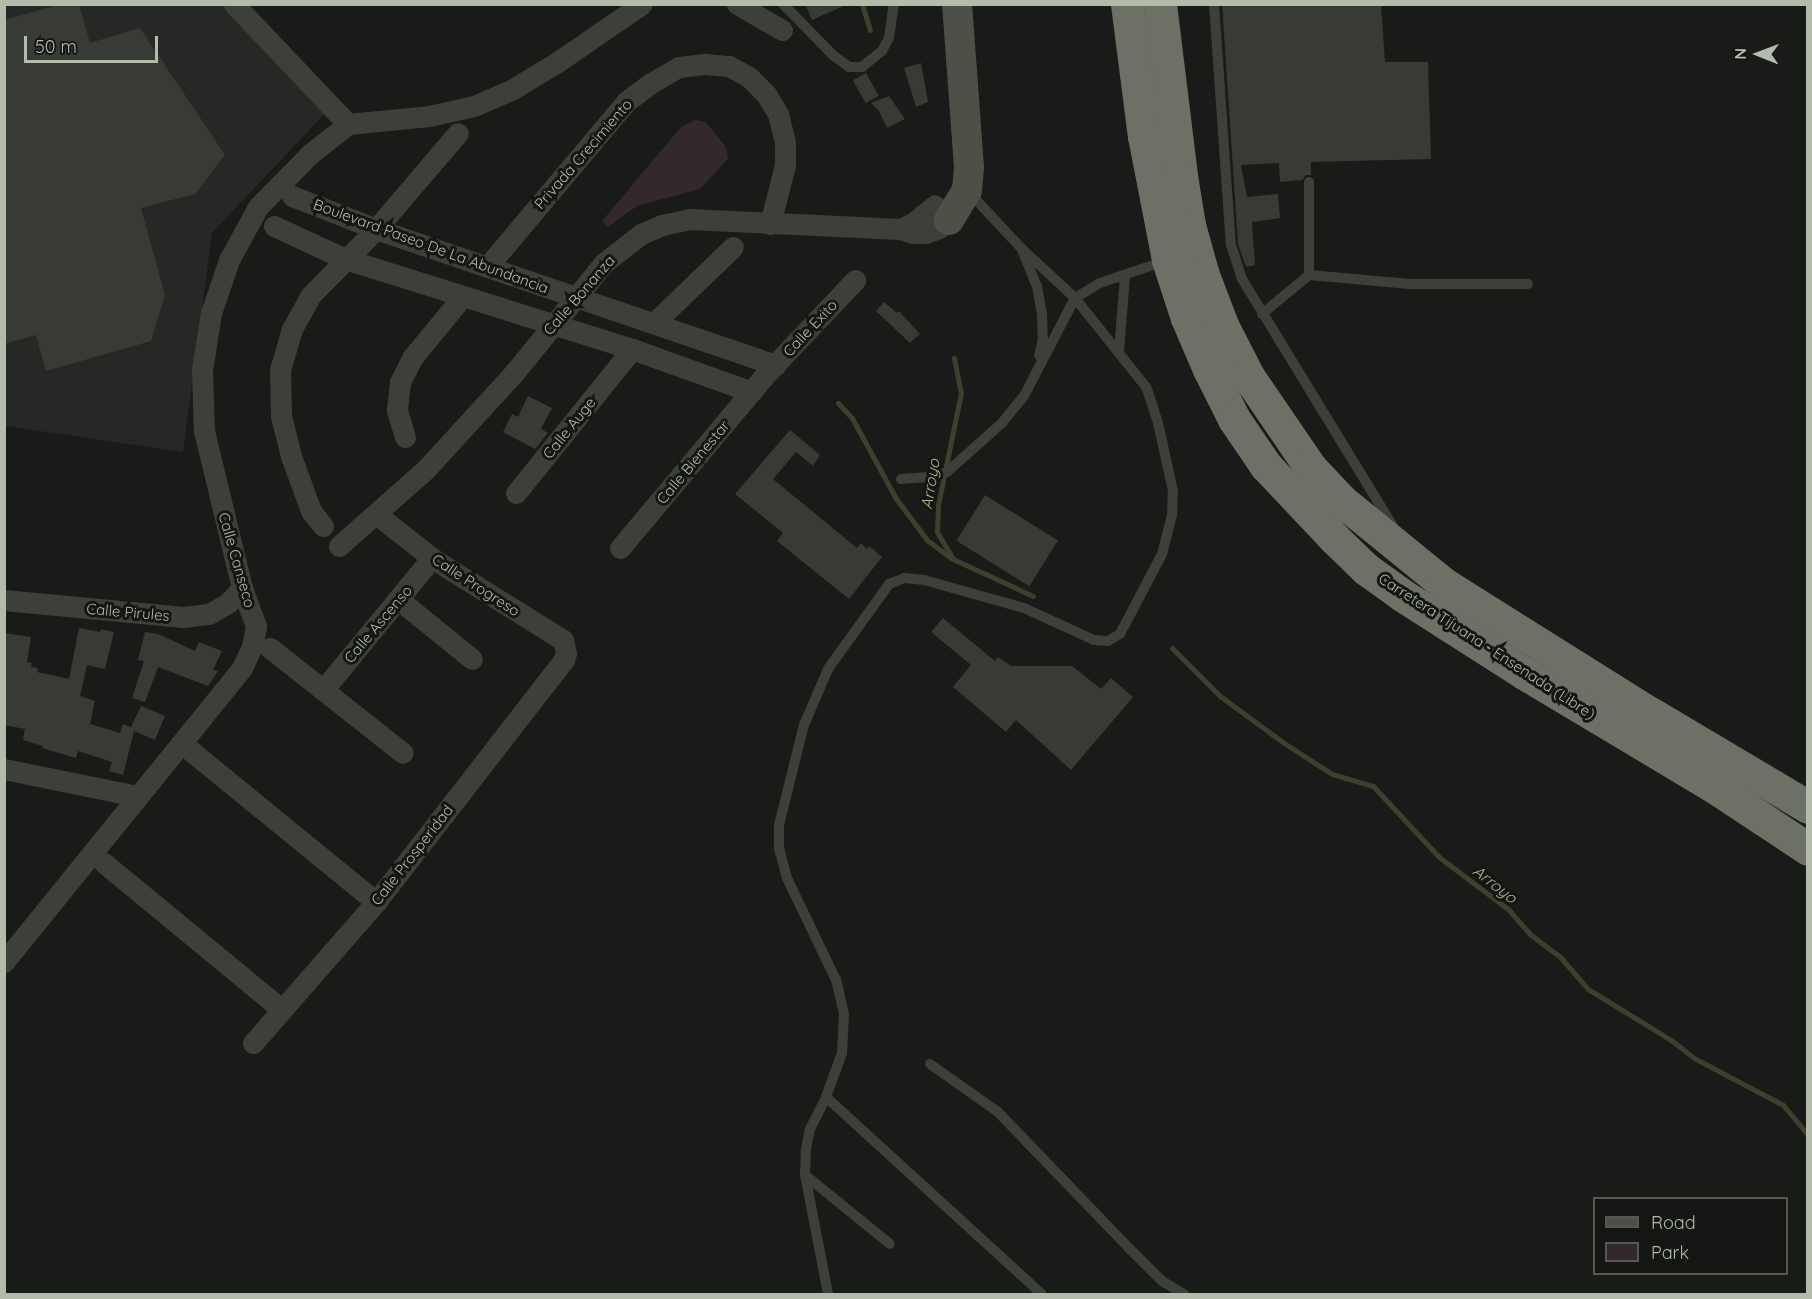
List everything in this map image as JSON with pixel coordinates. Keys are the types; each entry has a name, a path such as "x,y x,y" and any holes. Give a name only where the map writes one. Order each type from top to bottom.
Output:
{"highway":[{"name":"Carretera Tijuana - Ensenada (Libre)","path":"1127,4 1145,146 1168,260 1187,318 1234,419 1266,466 1304,508 1366,569 1443,621 1716,788 1808,849"},
{"name":"Carretera Tijuana - Ensenada (Libre)","path":"1160,4 1190,225 1202,272 1222,325 1248,376 1310,466 1342,501 1444,584 1650,713 1808,807"}],"street":[{"path":"234,4 348,124 429,116 474,106 513,89 548,68 642,4"},
{"path":"737,4 782,30"},
{"path":"957,4 964,179"},
{"name":"Privada Crecimiento","path":"487,267 627,101 651,82 679,68 705,64 729,66 754,83 766,94 778,114 785,143 785,165 770,224"},
{"name":"Calle Canseco","path":"4,962 242,668 252,647 256,626 242,588 204,431 202,370 211,313 229,260 258,207 310,154 348,124"},
{"path":"323,526 310,511 291,456 281,416 280,370 292,329 310,296 376,229 458,133"},
{"name":"Calle Bonanza","path":"339,546 426,469 462,432 621,247 641,234 662,225 690,219 900,229 919,219 942,212 964,179"},
{"name":"Boulevard Paseo De La Abundancia","path":"292,196 376,229 655,322 770,370"},
{"path":"274,226 345,259 553,324 627,356 752,392"},
{"path":"655,322 733,247"},
{"name":"Calle Exito","path":"770,370 855,280"},
{"path":"405,437 397,410 400,382 412,358 463,296"},
{"name":"Calle Auge","path":"516,493 627,356"},
{"name":"Calle Bienestar","path":"620,548 770,370"},
{"name":"Calle Progreso","path":"376,514 432,558 563,640 566,646 564,660"},
{"name":"Calle Ascenso","path":"323,690 432,558"},
{"name":"Calle Pirules","path":"4,600 183,617 209,614 228,603 242,588"},
{"path":"398,599 471,659"},
{"path":"270,648 403,753"},
{"name":"Calle Prosperidad","path":"253,1043 376,902 564,660"},
{"path":"191,751 376,902"},
{"path":"4,770 137,796"},
{"path":"104,863 281,1009"}],"lane":[{"path":"783,4 834,56 849,67 862,67 882,51 889,38 894,4"},
{"path":"1214,4 1231,245 1242,279 1414,560"},
{"path":"828,1294 805,1175 810,1129 826,1096 842,1053 844,1014 836,980 787,878 779,849 779,825 804,725 828,669 889,584 896,579 924,580 1024,608 1094,640 1108,641 1120,634 1162,554 1172,515 1173,492 1152,402 1146,387 1075,298 1022,249 964,179"},
{"path":"1309,275 1310,182"},
{"path":"1022,249 1037,286 1042,314 1043,339 1037,366"},
{"path":"900,479 933,477 947,471 1002,423 1024,396 1037,366 1075,298 1100,283 1168,260"},
{"path":"1119,352 1125,275"},
{"path":"1262,314 1309,275 1410,284 1528,284"},
{"path":"930,1064 998,1112 1162,1281 1184,1294"},
{"path":"826,1096 1042,1294"},
{"path":"805,1175 890,1244"}],"shaded area":[{"path":"4,5 223,5 332,106 212,233 183,452 5,426"}],"green space":[{"path":"695,120 706,122 726,147 728,159 700,189 637,206 608,227 602,221 681,127"}],"building":[{"path":"61,4 79,4 90,43 140,28 225,155 195,194 141,208 165,295 151,341 46,371 36,335 4,344 4,20"},
{"path":"805,4 848,4 812,20"},
{"path":"1222,4 1381,4 1385,62 1428,62 1431,159 1311,162 1311,175 1306,175 1302,180 1280,182 1279,163 1241,165 1247,197 1278,194 1280,218 1252,222 1255,265 1246,267 1238,244"},
{"path":"921,63 928,102 916,107 904,68"},
{"path":"866,73 879,96 865,103 853,80"},
{"path":"889,96 905,119 887,128 879,111 871,103"},
{"path":"884,302 897,313 899,311 920,334 910,343 876,311"},
{"path":"528,396 552,408 541,429 548,433 535,449 503,432 512,414 518,417"},
{"path":"790,430 820,455 813,466 796,452 773,479 857,548 861,543 867,549 869,546 882,557 849,599 777,541 783,533 735,494"},
{"path":"985,495 1058,541 1029,586 956,541"},
{"path":"943,618 995,661 998,657 1011,666 1072,666 1101,689 1111,678 1133,697 1071,770 1016,720 1006,732 953,687 971,665 931,632"},
{"path":"79,628 114,632 105,669 87,665 80,696 95,701 90,724 120,733 123,724 131,727 141,706 165,716 155,740 134,731 123,775 109,771 112,762 78,751 76,758 42,748 43,746 23,740 25,729 4,725 4,633 31,637 27,662 32,663 31,667 38,668 37,672 69,679"},
{"path":"145,632 158,634 195,651 199,642 222,651 213,670 218,671 208,686 158,667 145,702 132,698 144,661 138,660"}],"waterway":[{"name":"Arroyo","path":"862,4 870,30"},
{"name":"Arroyo","path":"954,358 961,393 938,505 937,532 953,559 1033,596"},
{"path":"838,403 852,418 895,497 927,540 951,558"},
{"name":"Arroyo","path":"1172,648 1220,696 1284,743 1332,774 1373,786 1439,857 1509,910 1531,935 1561,958 1588,989 1671,1040 1694,1058 1783,1105 1808,1135"}]}
